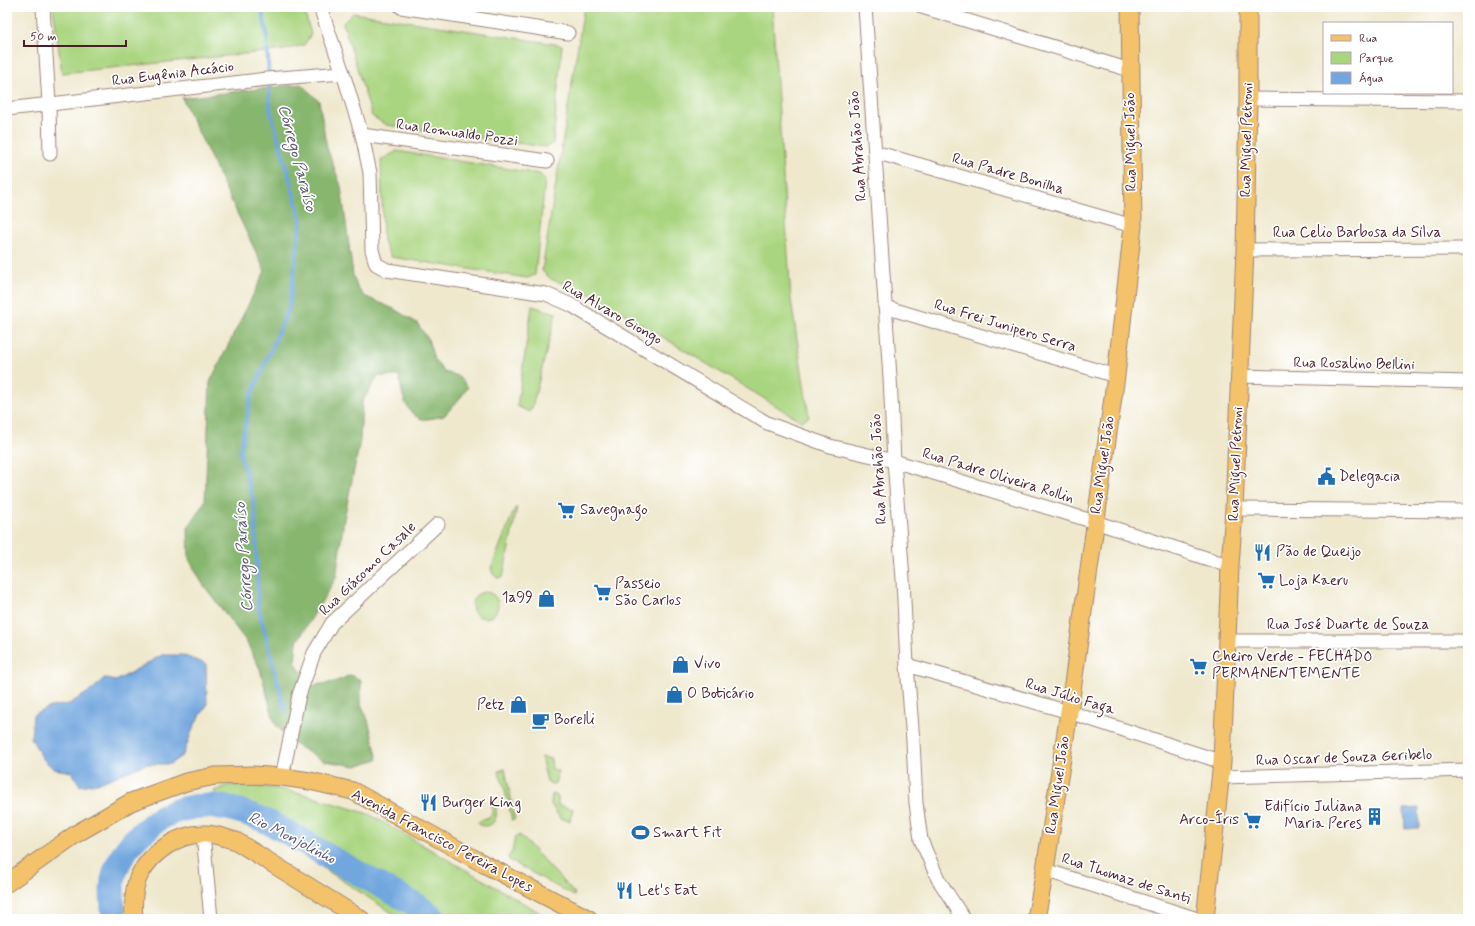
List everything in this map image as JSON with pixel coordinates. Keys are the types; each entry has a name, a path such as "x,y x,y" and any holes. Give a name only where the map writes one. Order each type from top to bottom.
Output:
{"main road":[{"name":"Rua Miguel João","path":"1036,919 1069,712 1116,376 1133,226 1130,7"},
{"name":"Rua Miguel Petroni","path":"1205,919 1222,769 1245,250 1248,7"},
{"name":"Avenida Francisco Pereira Lopes","path":"7,882 76,834 104,816 131,802 186,782 215,776 254,775 310,781 353,791 484,864 589,919"},
{"path":"134,919 133,905 137,884 140,874 151,858 163,848 181,838 203,834 217,835 236,841 361,919"}],"street":[{"path":"43,7 49,104 50,154"},
{"name":"Rua Alvaro Giongo","path":"320,7 343,73 362,135 370,173 372,250 376,264 387,270 546,294 571,305 767,423 830,446 894,461"},
{"path":"402,7 568,33"},
{"name":"Rua Abrahão João","path":"865,7 903,579 916,803 921,840 938,879 964,919"},
{"path":"922,7 1130,70"},
{"name":"Rua Eugênia Accácio","path":"7,109 267,79 343,73"},
{"path":"1248,99 1468,101"},
{"name":"Rua Romualdo Pozzi","path":"362,135 547,161"},
{"name":"Rua Padre Bonilha","path":"875,152 1133,226"},
{"name":"Rua Celio Barbosa da Silva","path":"1245,250 1468,249"},
{"name":"Rua Frei Junipero Serra","path":"885,307 1116,376"},
{"name":"Rua Rosalino Bellini","path":"1239,376 1468,382"},
{"name":"Rua Padre Oliveira Rollin","path":"894,461 1095,522 1230,566"},
{"path":"1234,509 1468,511"},
{"name":"Rua Giácomo Casale","path":"282,777 299,695 314,653 332,623 438,524"},
{"name":"Rua José Duarte de Souza","path":"1228,641 1468,641"},
{"name":"Rua Júlio Faga","path":"907,665 1069,712 1222,769"},
{"name":"Rua Oscar de Souza Geribelo","path":"1222,769 1468,770"},
{"path":"203,834 211,919"},
{"name":"Rua Thomaz de Santi","path":"1045,870 1197,919"}],"green space":[{"path":"53,7 303,7 311,34 304,45 284,50 62,73"},
{"path":"584,7 772,7 791,300 809,417 801,421 595,296 551,279 542,271"},
{"path":"353,13 562,45 553,143 546,147 386,125 372,116 343,23"},
{"path":"301,84 319,101 327,148 341,186 353,275 357,287 364,296 394,309 417,323 428,339 434,359 444,372 458,376 468,387 444,416 430,419 422,419 411,412 401,389 399,376 378,376 362,402 360,441 344,519 336,578 297,642 295,662 310,686 334,682 351,675 361,680 361,704 368,720 378,759 356,766 324,761 294,744 275,724 260,669 246,641 202,583 189,559 188,528 205,501 210,382 265,271 182,98"},
{"path":"397,151 540,174 545,181 535,275 527,278 391,257 383,241 381,160"},
{"path":"532,306 556,313 532,408 529,412 517,406"},
{"path":"515,508 517,508 503,577 497,578 493,574 491,568"},
{"path":"485,592 494,596 498,605 494,614 485,618 476,614 472,605 476,596"},
{"path":"541,757 551,759 552,769 558,771 555,784 547,782"},
{"path":"505,769 515,819 512,820 503,783 498,771"},
{"path":"229,785 274,788 306,795 369,814 551,919 401,919 259,826 231,816 214,791"},
{"path":"552,794 558,796 558,805 573,809 570,821 560,818 551,804"},
{"path":"491,802 494,802 496,807 495,820 489,825 479,825 478,822 492,814"},
{"path":"520,835 575,894 574,896 509,860 508,857 512,852 515,837"}],"water":[{"path":"162,655 182,655 206,664 207,705 194,726 183,755 170,764 146,764 102,782 80,786 72,772 54,769 43,759 31,738 33,715 50,707 69,704 92,690 104,678 116,681"},
{"path":"1419,808 1419,828 1405,829 1404,809"}],"waterway":[{"name":"Córrego Paraíso","path":"261,7 267,34 270,109 301,220 289,308 251,396 240,452 255,508 258,606 285,710"},
{"name":"Rio Monjolinho","path":"114,919 112,889 115,871 123,854 134,840 162,817 184,809 206,806 227,808 248,814 269,823 418,906 435,919"}],"place":[{"name":"Delegacia","path":"1326,477"},
{"name":"Savegnago","path":"567,510"},
{"name":"Pão de Queijo","path":"1263,552"},
{"name":"Loja Kaeru","path":"1266,581"},
{"name":"Passeio São Carlos","path":"602,593"},
{"name":"1a99","path":"546,598"},
{"name":"Vivo","path":"681,664"},
{"name":"Cheiro Verde - FECHADO PERMANENTEMENTE","path":"1199,666"},
{"name":"O Boticário","path":"674,694"},
{"name":"Petz","path":"518,705"},
{"name":"Borelli","path":"541,720"},
{"name":"Burger King","path":"429,803"},
{"name":"Edifício Juliana Maria Peres","path":"1375,816"},
{"name":"Arco-Íris","path":"1252,820"},
{"name":"Smart Fit","path":"640,833"},
{"name":"Let's Eat","path":"625,891"}]}
